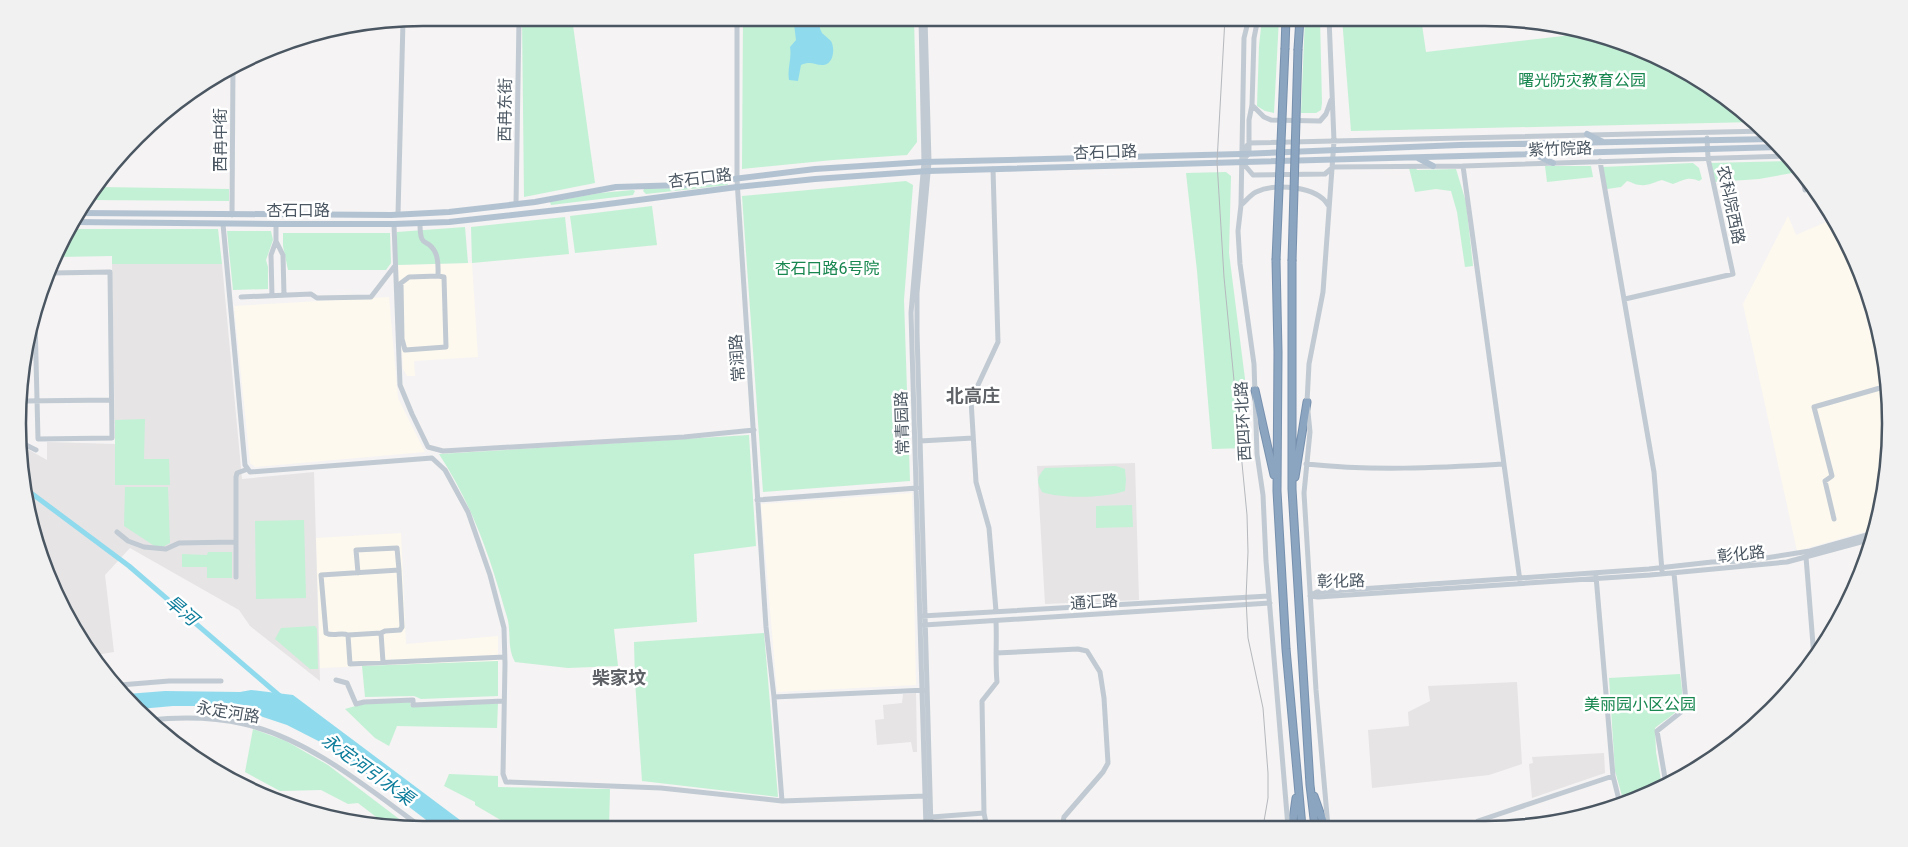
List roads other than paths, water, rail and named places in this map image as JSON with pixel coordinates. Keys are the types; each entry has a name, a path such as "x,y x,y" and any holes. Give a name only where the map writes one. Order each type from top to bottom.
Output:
{"highway":[{"name":"西四环北路","path":"1286,26 1276,260 1278,352 1277,491 1286,649 1301,821"},
{"path":"1299,26 1292,261 1292,489 1313,821"},
{"path":"1255,390 1277,491"},
{"path":"1292,489 1299,461 1307,402"},
{"path":"1310,785 1325,821"},
{"path":"1291,821 1298,787"}],"main road":[{"path":"1587,134 1604,143"},
{"name":"紫竹院路","path":"1334,150 1761,139"},
{"name":"紫竹院路","path":"1332,159 1769,147"},
{"name":"杏石口路","path":"87,213 232,215 450,212 535,202 616,187 737,180 815,169 927,162 1334,150"},
{"path":"1532,154 1553,163"},
{"path":"1417,157 1433,166"},
{"name":"杏石口路","path":"81,222 394,224 449,222 737,187 926,171 1332,159"}],"street":[{"name":"西冉东街","path":"516,204 518,26"},
{"name":"常润路","path":"737,26 737,187 766,626 774,697 782,801"},
{"name":"常青园路","path":"921,26 927,162"},
{"name":"常青园路","path":"926,26 927,162 911,298 917,488 932,821"},
{"path":"1241,154 1244,38 1247,26"},
{"path":"1249,120 1252,105 1254,38 1256,26"},
{"path":"1327,821 1304,504 1310,432 1307,402 1309,364 1323,292 1328,206 1334,150 1329,26"},
{"path":"398,214 403,27"},
{"name":"西冉中街","path":"232,215 233,75"},
{"path":"1242,162 1249,153 1249,120 1244,95"},
{"path":"1252,105 1264,117 1271,120 1320,121 1326,114 1332,97"},
{"name":"紫竹院路","path":"1249,142 1753,131"},
{"name":"农科院西路","path":"1625,299 1733,274 1708,158 1706,132"},
{"path":"1241,154 1249,142"},
{"name":"西四环北路","path":"1241,154 1241,205 1238,231 1240,264 1254,364 1257,454 1263,495 1269,596 1289,821"},
{"name":"紫竹院路","path":"1242,162 1254,175 1324,174 1333,167 1462,166 1778,156"},
{"path":"1600,162 1654,472 1662,571"},
{"path":"1462,166 1520,580"},
{"path":"993,169 998,342 972,400 976,482 989,528 996,611"},
{"name":"常青园路","path":"923,616 917,294 926,171"},
{"path":"1241,205 1260,190 1287,188 1306,190 1318,194 1328,206"},
{"path":"420,223 420,237 423,242 435,251 438,258 438,276"},
{"path":"223,224 245,465 250,472 432,458 445,470 468,512 490,575 504,628 503,774 506,782 661,788 782,801 926,796"},
{"path":"272,296 271,255 276,241 276,224"},
{"path":"394,224 394,267 401,347"},
{"path":"276,241 283,255 284,295"},
{"path":"241,297 312,294 317,298 372,297 394,267"},
{"path":"36,340 38,439 112,438 110,272 56,272"},
{"path":"401,347 405,350 446,347 444,277 409,276 401,283 402,339 401,347 400,385 428,447 443,450 462,450 684,437 754,430"},
{"path":"1834,519 1825,481 1832,476 1814,407 1880,388"},
{"path":"27,402 111,400"},
{"path":"920,441 973,438"},
{"path":"27,445 36,450"},
{"path":"432,458 434,448"},
{"path":"1306,464 1349,469 1416,469 1503,464"},
{"path":"236,577 236,477 237,473 248,469"},
{"path":"758,500 917,488"},
{"path":"117,532 128,541 144,547 166,549 179,543 235,542"},
{"name":"彰化路","path":"1310,596 1317,592 1662,571 1786,556 1865,535"},
{"name":"彰化路","path":"1662,571 1674,573 1787,562 1864,541"},
{"path":"358,573 356,550 397,548 402,627 400,630 381,633 330,635 326,633 322,575 358,573 398,570"},
{"path":"1806,557 1813,647"},
{"path":"1665,777 1657,731 1681,712 1686,702 1674,573"},
{"path":"1596,575 1613,776 1618,798"},
{"name":"通汇路","path":"923,616 1269,596"},
{"name":"通汇路","path":"924,625 1270,603"},
{"path":"986,821 982,701 997,682 996,621"},
{"path":"381,633 383,662"},
{"path":"348,635 350,664 505,657"},
{"path":"996,653 1078,649 1087,651 1100,672 1104,698 1108,763 1103,772 1064,817 1063,821"},
{"path":"336,680 347,683 356,704 413,700 413,705 504,701"},
{"path":"125,685 169,681 221,681"},
{"name":"常青园路","path":"926,690 926,821"},
{"path":"774,697 926,690"},
{"name":"永定河路","path":"159,719 211,719 244,724 285,737 322,757 411,820"},
{"path":"1478,821 1613,776"},
{"path":"932,817 984,813"}],"water":[{"path":"794,26 819,26 822,33 831,41 833,51 832,58 827,64 808,63 801,65 798,81 789,80 790,47 796,40"},
{"name":"永定河引水渠","path":"251,690 293,695 461,821 428,821 332,748 287,725 248,712 211,706 148,708 133,694 165,691 240,692"}],"waterway":[{"name":"旱河","path":"33,494 129,566 281,697"}],"railway":[{"path":"1225,26 1217,162 1224,277 1247,515 1246,598 1248,638 1263,708 1268,773 1268,798 1264,821"}],"district":[{"name":"北高庄","path":"973,395"},
{"name":"柴家坟","path":"619,677"}],"park label":[{"name":"曙光防灾教育公园","path":"1582,80"},
{"name":"杏石口路6号院","path":"827,268"},
{"name":"美丽园小区公园","path":"1640,704"}]}
